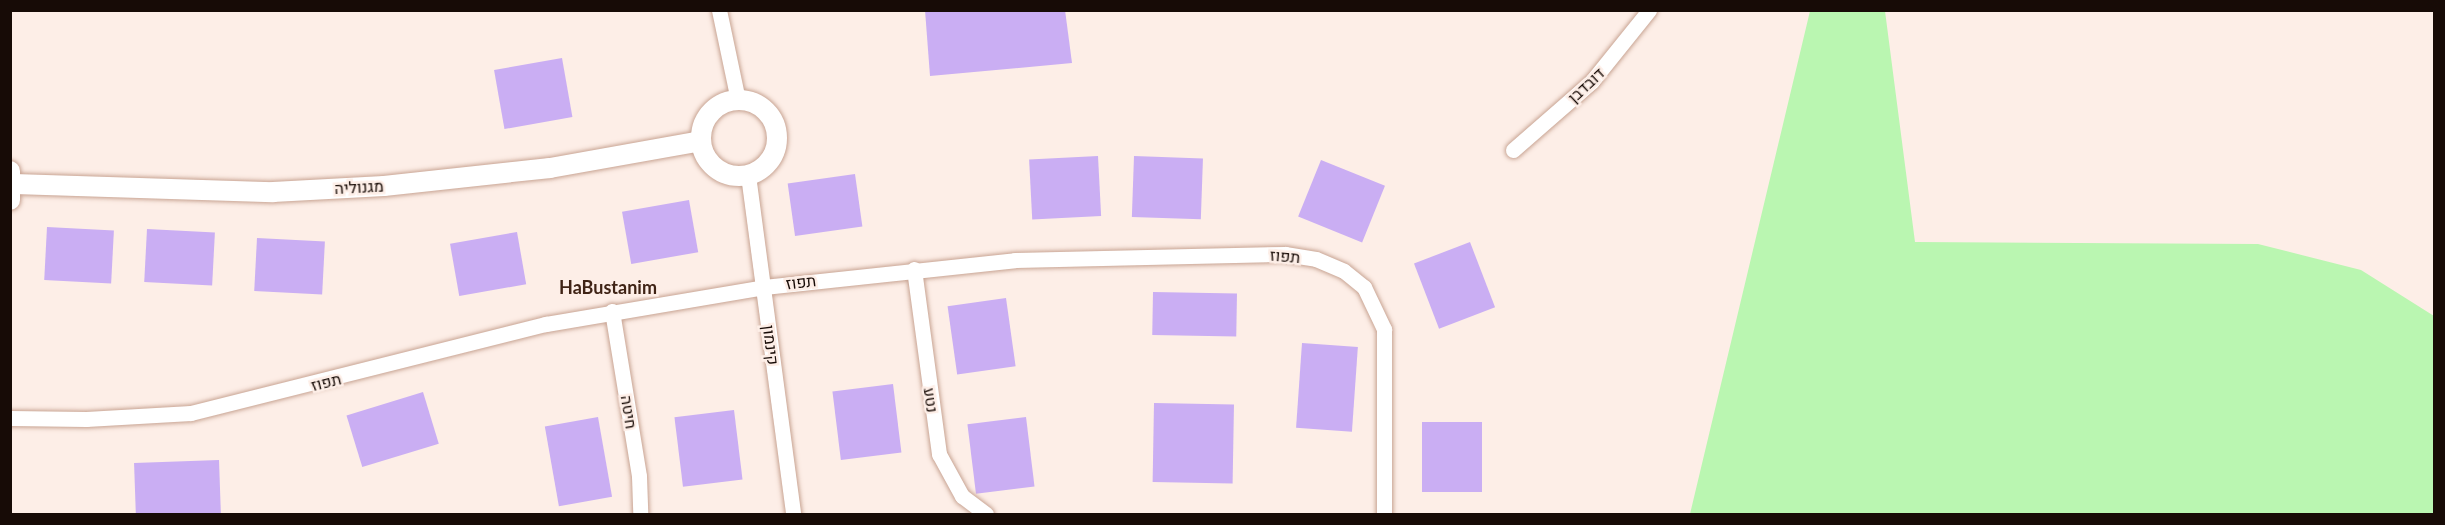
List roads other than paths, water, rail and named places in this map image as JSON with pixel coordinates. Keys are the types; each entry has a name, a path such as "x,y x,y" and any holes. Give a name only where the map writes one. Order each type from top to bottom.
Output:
{"street":[{"path":"719,10 738,100"},
{"name":"דובדבן","path":"1513,150 1592,81 1649,10"},
{"path":"738,100 767,113 776,133 773,154 748,175 717,169 701,141 706,117 720,105 738,100"},
{"name":"מגנוליה","path":"12,185 273,192 384,186 550,168 701,141"},
{"name":"קינמון","path":"748,175 793,514"},
{"name":"תפוז","path":"10,418 86,419 191,413 612,311 764,287 914,269 1120,255 1286,254 1316,259 1344,271 1364,287 1384,329 1384,514"},
{"name":"נטע","path":"914,269 939,454 962,496 986,514"},
{"name":"חיטה","path":"612,311 639,476 640,514"}],"district":[{"name":"HaBustanim","path":"608,287"}]}
